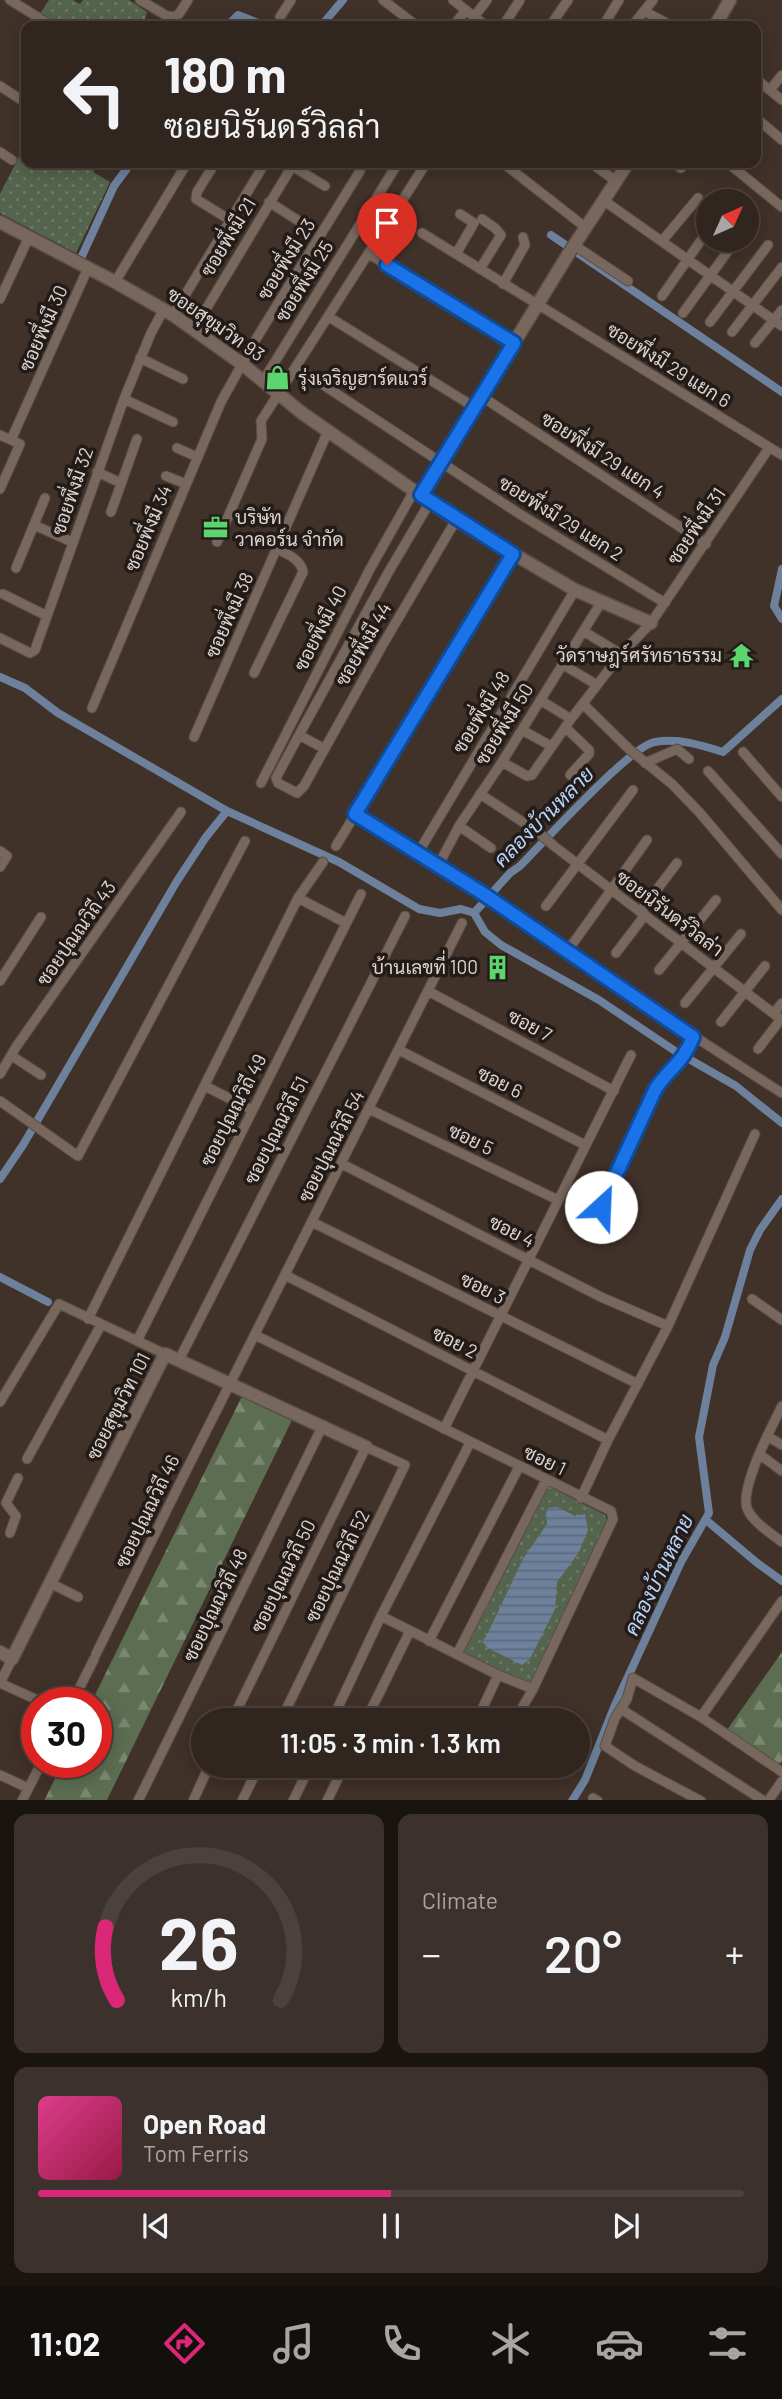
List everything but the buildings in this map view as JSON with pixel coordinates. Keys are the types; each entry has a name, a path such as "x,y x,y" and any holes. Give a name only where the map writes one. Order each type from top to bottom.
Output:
{"street":[{"path":"10,0 44,21"},
{"path":"140,0 167,16 174,17 188,0"},
{"path":"281,17 291,0"},
{"path":"383,0 410,21"},
{"path":"453,0 479,21"},
{"path":"474,17 487,0"},
{"path":"506,21 520,0"},
{"path":"554,21 568,0"},
{"path":"606,21 619,0"},
{"path":"636,21 653,0"},
{"path":"718,21 730,0"},
{"path":"457,21 466,10"},
{"path":"644,11 663,21"},
{"path":"770,90 782,75"},
{"path":"761,83 782,100"},
{"path":"0,86 21,100"},
{"path":"761,122 782,140"},
{"path":"0,152 12,160"},
{"path":"115,282 184,168"},
{"path":"212,168 197,192 196,199 230,220"},
{"name":"ซอยพึ่งมี 32","path":"0,638 33,652 141,358 262,168"},
{"name":"ซอยพึ่งมี 21","path":"194,329 291,168"},
{"path":"299,168 326,186"},
{"name":"ซอยพึ่งมี 25","path":"263,381 395,168"},
{"path":"217,542 262,439 261,421 423,168"},
{"path":"509,168 585,227"},
{"path":"598,168 616,181"},
{"path":"323,748 299,735 388,573 422,496 572,248 625,168"},
{"path":"734,168 782,207"},
{"name":"ซอยพึ่งมี 23","path":"242,365 360,172"},
{"path":"603,200 778,324"},
{"path":"662,241 696,200"},
{"path":"270,202 305,225"},
{"path":"456,254 474,223 460,214"},
{"path":"480,270 500,235 482,219"},
{"name":"ซอยสุขุมวิท 93","path":"0,222 169,312 328,431 456,520 575,590 651,623"},
{"name":"ซอยพึ่งมี 29 แยก 6","path":"422,233 782,455"},
{"path":"0,299 29,237"},
{"path":"503,284 525,245 523,237"},
{"path":"710,322 768,244"},
{"path":"662,296 696,246"},
{"path":"572,248 628,281"},
{"path":"683,313 727,252"},
{"path":"369,254 514,343"},
{"path":"732,332 782,267"},
{"name":"ซอยพึ่งมี 30","path":"11,440 88,268"},
{"path":"755,343 778,324 782,310"},
{"path":"329,317 474,407"},
{"path":"141,358 183,379"},
{"name":"ซอยพึ่งมี 34","path":"92,708 221,402 242,365"},
{"name":"ซอยพึ่งมี 29 แยก 2","path":"296,367 440,463 664,603"},
{"name":"ซอยพึ่งมี 29 แยก 4","path":"481,396 706,544"},
{"path":"124,400 173,422"},
{"name":"ซอยพึ่งมี 38","path":"194,737 328,431"},
{"path":"0,435 20,444 0,489"},
{"path":"111,512 137,439"},
{"name":"ซอยพึ่งมี 31","path":"502,762 529,776 621,654 651,623 769,447"},
{"path":"177,448 197,457"},
{"path":"97,472 121,483"},
{"path":"166,476 186,484"},
{"name":"ซอยพึ่งมี 40","path":"261,783 370,569 422,496"},
{"path":"16,568 45,498"},
{"name":"ซอยพึ่งมี 44","path":"299,735 276,779 297,793 304,786 323,748 456,520"},
{"path":"34,525 72,542"},
{"path":"254,673 303,572 295,559 277,549"},
{"path":"336,846 513,554"},
{"name":"ซอยพึ่งมี 48","path":"418,853 575,590"},
{"path":"3,594 47,616"},
{"name":"ซอยพึ่งมี 50","path":"438,866 459,826 502,762 601,601"},
{"path":"583,631 621,654"},
{"path":"562,664 597,685"},
{"path":"540,700 568,723 589,750 589,754 570,775"},
{"path":"583,704 637,756 672,784 782,910"},
{"path":"522,730 551,746"},
{"path":"637,756 677,749 689,759"},
{"path":"744,751 782,796"},
{"path":"708,771 782,854"},
{"path":"546,906 633,790"},
{"name":"ซอยนิรันดร์วิลล่า","path":"480,794 538,832 779,1017"},
{"name":"ซอยปุณณวิถี 43","path":"0,1074 181,812"},
{"path":"355,814 482,893 693,1037 782,1093"},
{"path":"459,826 491,848"},
{"path":"571,946 610,888 647,840"},
{"path":"0,1101 78,1156 245,841"},
{"path":"0,867 4,854"},
{"name":"ซอยปุณณวิถี 49","path":"88,1319 298,898 323,862"},
{"path":"616,954 677,863"},
{"name":"ซอยปุณณวิถี 49","path":"137,1341 361,894"},
{"path":"298,898 346,923"},
{"path":"659,970 716,900"},
{"name":"ซอยปุณณวิถี 51","path":"179,1360 405,916"},
{"path":"0,981 41,917"},
{"name":"ซอยปุณณวิถี 54","path":"231,1384 462,923"},
{"path":"685,1003 741,934"},
{"path":"721,1022 765,966"},
{"name":"ซอย 7","path":"428,991 614,1091"},
{"path":"758,1049 779,1017 782,1003"},
{"path":"601,1207 656,1088 680,1063 693,1037"},
{"name":"ซอย 6","path":"399,1050 585,1145"},
{"path":"444,1429 631,1055"},
{"path":"12,1056 41,1075"},
{"path":"205,1086 253,1110"},
{"name":"ซอย 5","path":"369,1109 558,1200"},
{"path":"581,1498 668,1326 755,1134"},
{"name":"ซอย 4","path":"342,1164 601,1297 668,1326"},
{"name":"ซอย 3","path":"312,1222 638,1384"},
{"name":"ซอย 2","path":"285,1275 608,1440"},
{"path":"752,1299 782,1320"},
{"path":"0,1402 60,1304 165,1354"},
{"path":"27,1458 101,1325"},
{"name":"ซอย 1","path":"255,1335 611,1511 612,1519 522,1708"},
{"name":"ซอยสุขุมวิท 101","path":"12,1659 165,1354 366,1447"},
{"name":"ซอยปุณณวิถี 46","path":"80,1687 231,1384"},
{"path":"782,1406 759,1454 747,1491 747,1508 752,1517 782,1542"},
{"name":"ซอยปุณณวิถี 48","path":"138,1800 323,1425"},
{"path":"767,1436 782,1446"},
{"path":"338,1708 381,1616 470,1443"},
{"name":"ซอยปุณณวิถี 50","path":"238,1708 366,1447"},
{"name":"ซอยปุณณวิถี 52","path":"287,1708 405,1465 366,1447"},
{"path":"759,1454 782,1471"},
{"path":"429,1640 519,1466"},
{"path":"10,1533 16,1519 15,1512 6,1503 4,1492 18,1478"},
{"path":"457,1654 545,1480"},
{"path":"50,1583 78,1597"},
{"path":"701,1717 782,1601"},
{"path":"381,1616 498,1675 533,1689"},
{"path":"372,1708 410,1630"},
{"path":"0,1652 12,1659 0,1683 21,1693"},
{"path":"483,1708 498,1675"},
{"path":"699,1800 604,1746 634,1678 701,1717 782,1772"},
{"path":"621,1709 764,1800"},
{"path":"0,1775 28,1788"},
{"path":"22,1800 33,1778"},
{"path":"193,1800 204,1778"},
{"path":"242,1800 253,1778"},
{"path":"293,1800 304,1778"},
{"path":"327,1800 338,1778"},
{"path":"778,1794 782,1781"}],"green space":[{"path":"49,0 73,0 80,4 83,0 129,0 147,12 144,21 35,21"},
{"path":"21,153 21,168 95,168 93,172 110,182 76,253 0,213 0,194"},
{"path":"243,1394 293,1418 107,1800 44,1800 55,1778 112,1778 112,1687 99,1687"},
{"path":"547,1485 605,1515 607,1520 531,1682 525,1683 463,1653"},
{"path":"782,1652 782,1761 779,1765 727,1730"}],"water":[{"path":"557,1507 575,1516 585,1514 588,1530 579,1552 557,1582 555,1609 530,1659 522,1665 488,1648 482,1641 523,1559 547,1524 548,1508"}],"waterway":[{"path":"325,21 343,0"},
{"path":"232,21 238,15 253,21"},
{"path":"82,256 114,186 127,168"},
{"path":"551,235 782,392"},
{"name":"คลองบ้านหลาย","path":"782,569 774,606 782,619"},
{"path":"0,677 25,688 58,713 227,811 339,862 419,909 440,913 461,909 474,913"},
{"name":"คลองบ้านหลาย","path":"782,699 723,752 673,741 655,742 643,747 587,797 510,873 474,913 485,932 501,945 599,1000 675,1051 736,1086 782,1123"},
{"path":"0,1179 23,1145 177,881 227,811"},
{"name":"คลองบ้านหลาย","path":"573,1800 585,1780 615,1705 681,1562 709,1513 699,1437 713,1365 725,1337 750,1250 760,1230 782,1199"},
{"path":"0,1277 48,1302"},
{"path":"706,1520 782,1581"}],"place":[{"name":"รุ่งเจริญฮาร์ดแวร์","path":"278,378"},
{"name":"บริษัท วาคอร์น จำกัด","path":"215,528"},
{"name":"วัดราษฎร์ศรัทธาธรรม","path":"742,655"},
{"name":"บ้านเลขที่ 100","path":"498,967"}],"route":[{"path":"387,265 514,343 421,495 456,520 513,554 355,814 482,893 693,1037 680,1063 656,1088 601,1207"}]}
